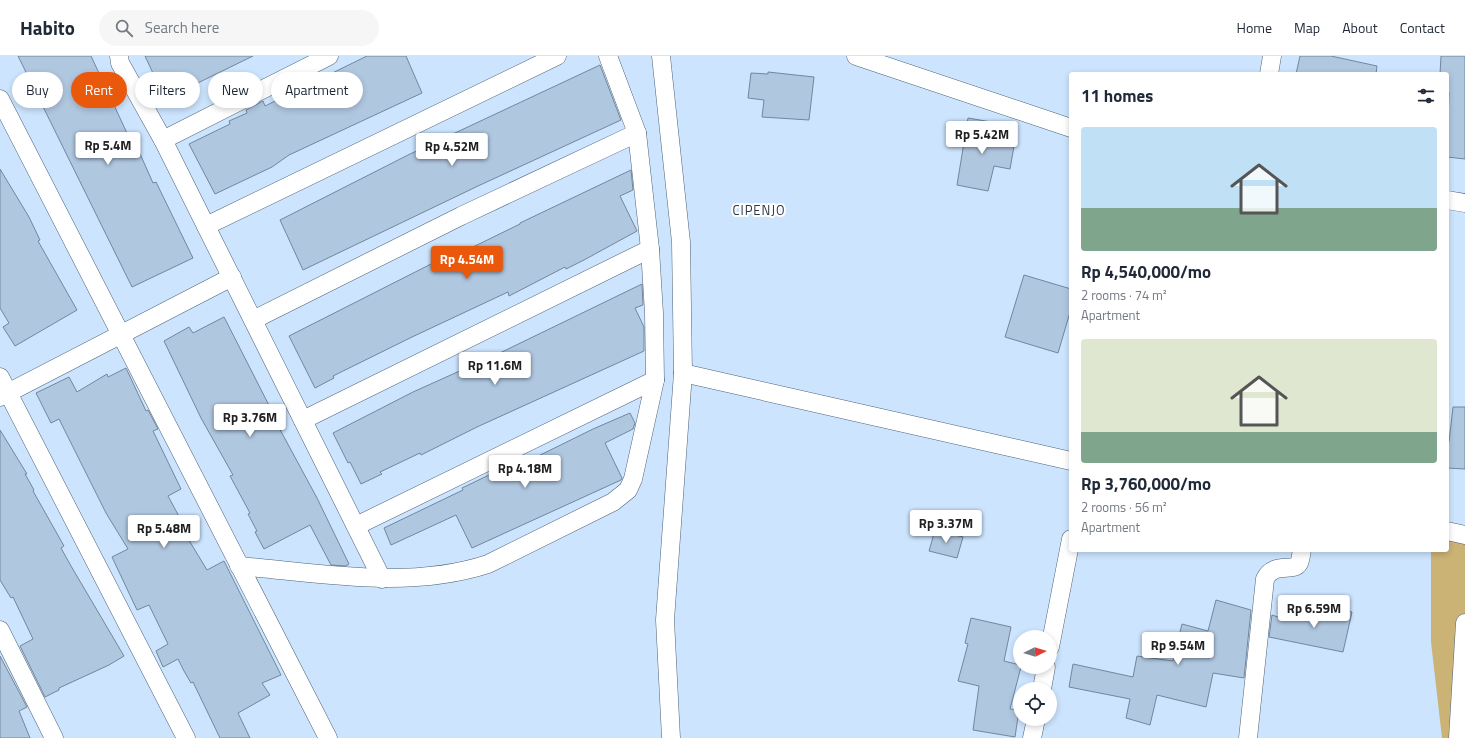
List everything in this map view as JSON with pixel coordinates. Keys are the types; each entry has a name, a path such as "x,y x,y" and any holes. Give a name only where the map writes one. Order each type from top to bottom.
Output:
{"street":[{"path":"119,56 120,63 163,140 382,579"},
{"path":"163,140 329,56"},
{"path":"206,226 557,56"},
{"path":"239,566 382,579 468,570 482,566 619,498 628,490 632,479 655,380 654,312 650,249 637,133 608,56"},
{"path":"661,56 681,242 683,373 665,620 671,738"},
{"path":"856,56 1069,127"},
{"path":"1269,72 1272,56"},
{"path":"0,99 328,738"},
{"path":"253,320 461,216 637,133"},
{"path":"1449,200 1465,203"},
{"path":"303,420 650,249"},
{"path":"4,395 232,277"},
{"path":"683,373 1069,461"},
{"path":"0,377 4,395 186,738"},
{"path":"356,526 655,380"},
{"path":"1449,531 1465,535"},
{"path":"1053,630 1069,549"},
{"path":"1248,738 1265,578 1268,571 1272,569 1296,566 1299,563 1302,552"},
{"path":"1458,738 1465,623"},
{"path":"0,630 54,738"},
{"path":"1032,738 1035,726"}],"shaded area":[{"path":"1449,530 1465,531 1465,738 1442,738 1431,642 1431,552 1449,552"}],"building":[{"path":"18,56 91,56 98,72 71,72 71,108 115,108 135,148 137,147 153,183 156,182 193,258 132,287 44,108 63,108 63,72 26,72"},
{"path":"145,56 253,56 220,72 208,72 208,78 200,82 200,72 152,72"},
{"path":"367,56 406,56 422,93 289,155 272,167 215,194 189,144 230,124 229,121 247,113 246,110 250,108 263,108 263,101 265,106 271,103 271,108 363,108 363,72 334,72"},
{"path":"1300,56 1331,56 1377,66 1376,72 1296,72"},
{"path":"1441,56 1465,56 1465,159 1449,157 1449,72 1440,72"},
{"path":"600,65 621,120 478,186 303,270 280,220 408,155"},
{"path":"768,72 814,77 809,120 762,117 764,100 748,98 751,73 768,74"},
{"path":"968,118 997,123 994,142 1014,146 1010,169 994,166 988,191 957,185"},
{"path":"0,169 29,217 40,240 38,241 77,310 15,346 3,327 9,323 0,308"},
{"path":"631,170 633,190 620,196 637,231 584,260 566,269 565,267 509,296 508,292 412,337 333,376 334,378 315,388 289,336 435,262 475,246"},
{"path":"1024,275 1069,288 1069,316 1058,353 1005,337"},
{"path":"642,284 643,305 635,308 644,327 644,351 477,427 421,455 420,453 380,472 382,474 361,484 350,462 348,463 333,433 413,392 504,351"},
{"path":"224,317 278,423 277,424 317,498 349,564 346,566 331,565 310,525 264,549 255,532 257,531 248,514 250,513 230,476 233,475 201,418 164,341 189,327 193,333"},
{"path":"126,368 146,411 148,410 158,429 153,431 181,489 168,496 181,520 178,522 207,570 224,561 281,675 262,683 270,695 238,713 250,738 220,738 193,682 191,683 178,659 163,667 156,651 168,644 149,605 137,610 112,557 128,549 106,513 59,419 51,423 36,393 69,377 77,392 107,374 108,377"},
{"path":"1453,407 1465,407 1465,469 1449,468 1449,442"},
{"path":"630,413 635,423 633,429 605,443 622,478 621,480 472,548 456,515 391,545 384,528 463,490 462,488 495,472 496,474 515,465 516,467 593,429"},
{"path":"0,430 27,474 25,474 34,490 33,491 64,546 61,548 124,656 109,665 59,688 59,690 45,697 20,646 33,639 13,597 11,598 0,580"},
{"path":"935,530 963,537 957,558 929,551"},
{"path":"1216,600 1251,610 1244,678 1213,673 1206,707 1157,695 1150,725 1126,718 1130,699 1069,687 1073,664 1133,677 1137,656 1173,661 1182,624 1208,631"},
{"path":"1325,607 1352,612 1343,652 1269,637 1272,615 1281,618 1282,612 1322,620"},
{"path":"971,618 1011,627 1004,661 1013,663 1013,674 1019,674 1017,682 1013,682 1013,698 1010,709 1013,709 1013,726 1017,726 1015,737 973,730 979,686 958,681 968,644 965,643"},
{"path":"0,656 27,707 19,711 30,738 0,738"}],"district":[{"name":"CIPENJO","path":"759,210"}]}
